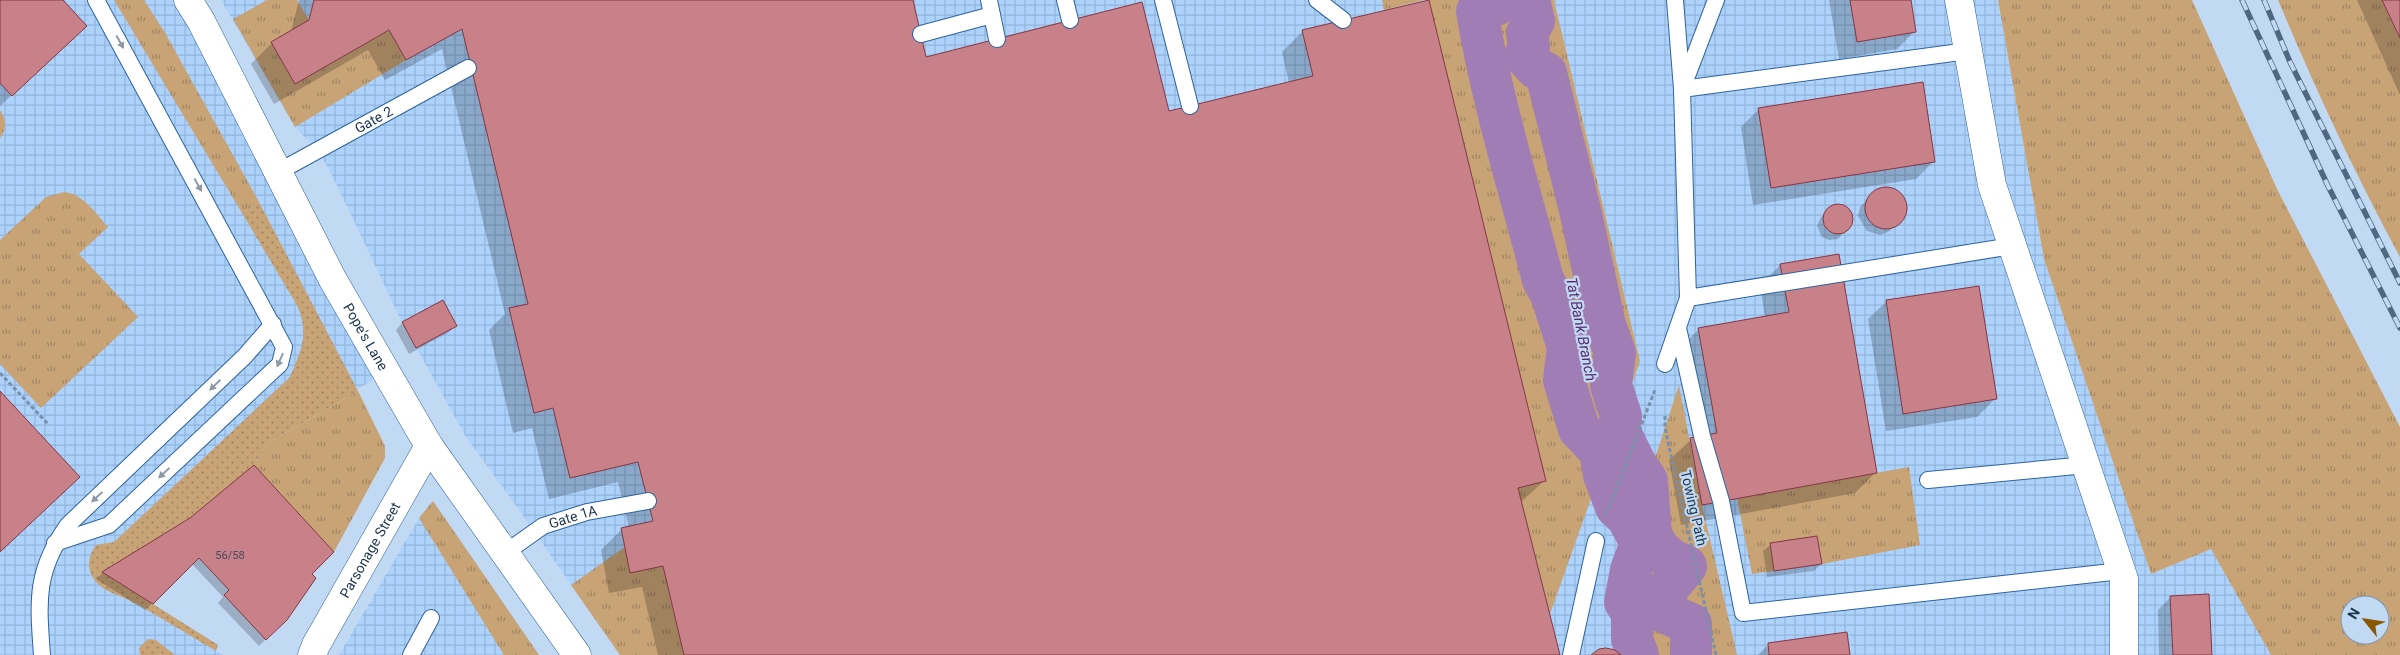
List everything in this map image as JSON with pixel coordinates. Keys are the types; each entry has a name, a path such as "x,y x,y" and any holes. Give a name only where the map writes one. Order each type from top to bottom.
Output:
{"street":[{"name":"Pope's Lane","path":"188,0 201,21 333,280 429,446 577,655"},
{"path":"1960,0 1992,185 2124,579 2124,655"},
{"name":"Parsonage Street","path":"312,655 429,446"}],"lane":[{"path":"55,543 108,525 280,364 284,347 96,0"},
{"path":"1065,0 1070,20"},
{"path":"1163,0 1190,106"},
{"path":"1317,0 1343,20"},
{"path":"1665,364 1688,298 1682,89 1676,0"},
{"path":"1682,89 1716,0"},
{"path":"921,34 990,8 997,39"},
{"path":"1682,89 1968,51"},
{"name":"Gate 2","path":"278,172 468,68"},
{"path":"1688,298 2012,246"},
{"path":"42,655 38,598 40,581 55,543 68,525 245,356 273,324"},
{"path":"1678,328 1702,436 1721,501 1743,613 2121,571"},
{"path":"1928,480 2086,465"},
{"name":"Gate 1A","path":"505,553 543,526 587,512 648,501"},
{"path":"1571,655 1596,541"},
{"path":"411,655 431,618"}],"path":[{"path":"1596,541 1665,364"},
{"name":"Towing Path","path":"1665,364 1665,428 1716,655"},
{"path":"0,373 48,424"}],"shaded area":[{"path":"0,0 188,0 386,372 268,443 254,465 146,546 102,572 218,645 216,651 224,655 0,655"},
{"path":"221,0 1382,0 1385,10 1429,0 1546,481 1640,361 1554,0 1998,0 2044,259 2151,574 2211,549 2323,655 620,655 466,437 402,322 331,173 318,151 295,127"},
{"path":"433,501 539,655 339,655 419,518"}],"green space":[{"path":"114,0 144,0 164,31 259,202 242,213"},
{"path":"267,0 297,0 309,20 271,42 295,84 389,30 406,60 295,127 233,19"},
{"path":"1382,0 1424,0 1384,10"},
{"path":"1429,0 1554,0 1640,361 1550,614 1518,488 1546,481"},
{"path":"1998,0 2192,0 2277,189 2400,427 2400,655 2271,655 2211,549 2151,574 2044,259"},
{"path":"2278,0 2382,0 2400,38 2400,257 2336,130"},
{"path":"0,110 5,124 0,138"},
{"path":"64,192 78,196 108,227 79,254 138,317 41,408 0,364 0,240 46,197"},
{"path":"259,202 358,391 268,443 254,465 190,518 102,572 218,645 216,651 152,613 100,586 91,574 89,559 96,545 114,542 290,377 300,351 303,326 298,307 242,213"},
{"path":"1679,385 1702,505 1737,655 1629,655 1612,589"},
{"path":"358,391 385,446 385,458 334,552 254,465 268,443"},
{"path":"1909,467 1920,545 1822,564 1817,536 1770,543 1774,571 1752,574 1737,498"},
{"path":"433,501 539,655 504,655 419,518"},
{"path":"625,547 630,573 663,566 684,655 620,655 571,585"},
{"path":"148,639 156,640 175,655 140,655 139,648"}],"building":[{"path":"0,0 63,0 87,26 12,96 0,83"},
{"path":"314,0 913,0 926,57 1142,2 1169,111 1313,76 1302,30 1429,0 1546,481 1518,488 1560,655 684,655 663,566 630,573 621,528 653,521 638,462 570,478 553,408 534,413 509,308 528,304 462,29 406,60 389,30 295,84 271,42 309,20"},
{"path":"1850,0 1911,0 1916,32 1857,42"},
{"path":"2382,0 2400,0 2400,38"},
{"path":"1923,82 1935,162 1771,188 1758,108"},
{"path":"1886,187 1901,193 1907,208 1901,223 1886,229 1871,223 1865,208 1871,193"},
{"path":"1838,204 1849,208 1853,219 1849,230 1838,234 1827,230 1823,219 1827,208"},
{"path":"1839,254 1877,473 1702,505 1690,438 1717,433 1698,328 1789,312 1780,264"},
{"path":"1979,286 1997,399 1903,414 1886,300"},
{"path":"443,300 457,326 416,348 402,322"},
{"path":"0,391 80,477 0,552"},
{"path":"254,465 334,552 312,574 316,578 287,620 266,640 224,595 229,590 199,558 153,604 102,572 190,518"},
{"path":"1817,536 1822,564 1774,571 1770,543"},
{"path":"2209,594 2212,655 2173,655 2170,596"},
{"path":"1847,632 1850,655 1769,655 1768,643"},
{"path":"1599,649 1615,650 1621,655 1591,655"}],"waterway":[{"name":"Tat Bank Branch","path":"1497,0 1496,5 1477,11 1498,113 1543,280 1551,294 1568,347 1564,380 1579,429 1600,451 1604,475 1616,507 1627,517 1641,543 1631,570 1625,602 1632,613 1632,639 1638,655"},
{"path":"1529,0 1534,21 1527,33 1529,46 1525,56 1536,68 1546,73 1581,214 1605,325 1615,353 1611,385 1621,416 1619,430 1635,463 1647,481 1651,535 1659,549 1672,560 1686,566 1664,593 1663,604 1657,609 1691,624 1691,655"}],"railway":[{"path":"2242,0 2328,186 2400,328"},
{"path":"2264,0 2290,62 2400,283"}]}
